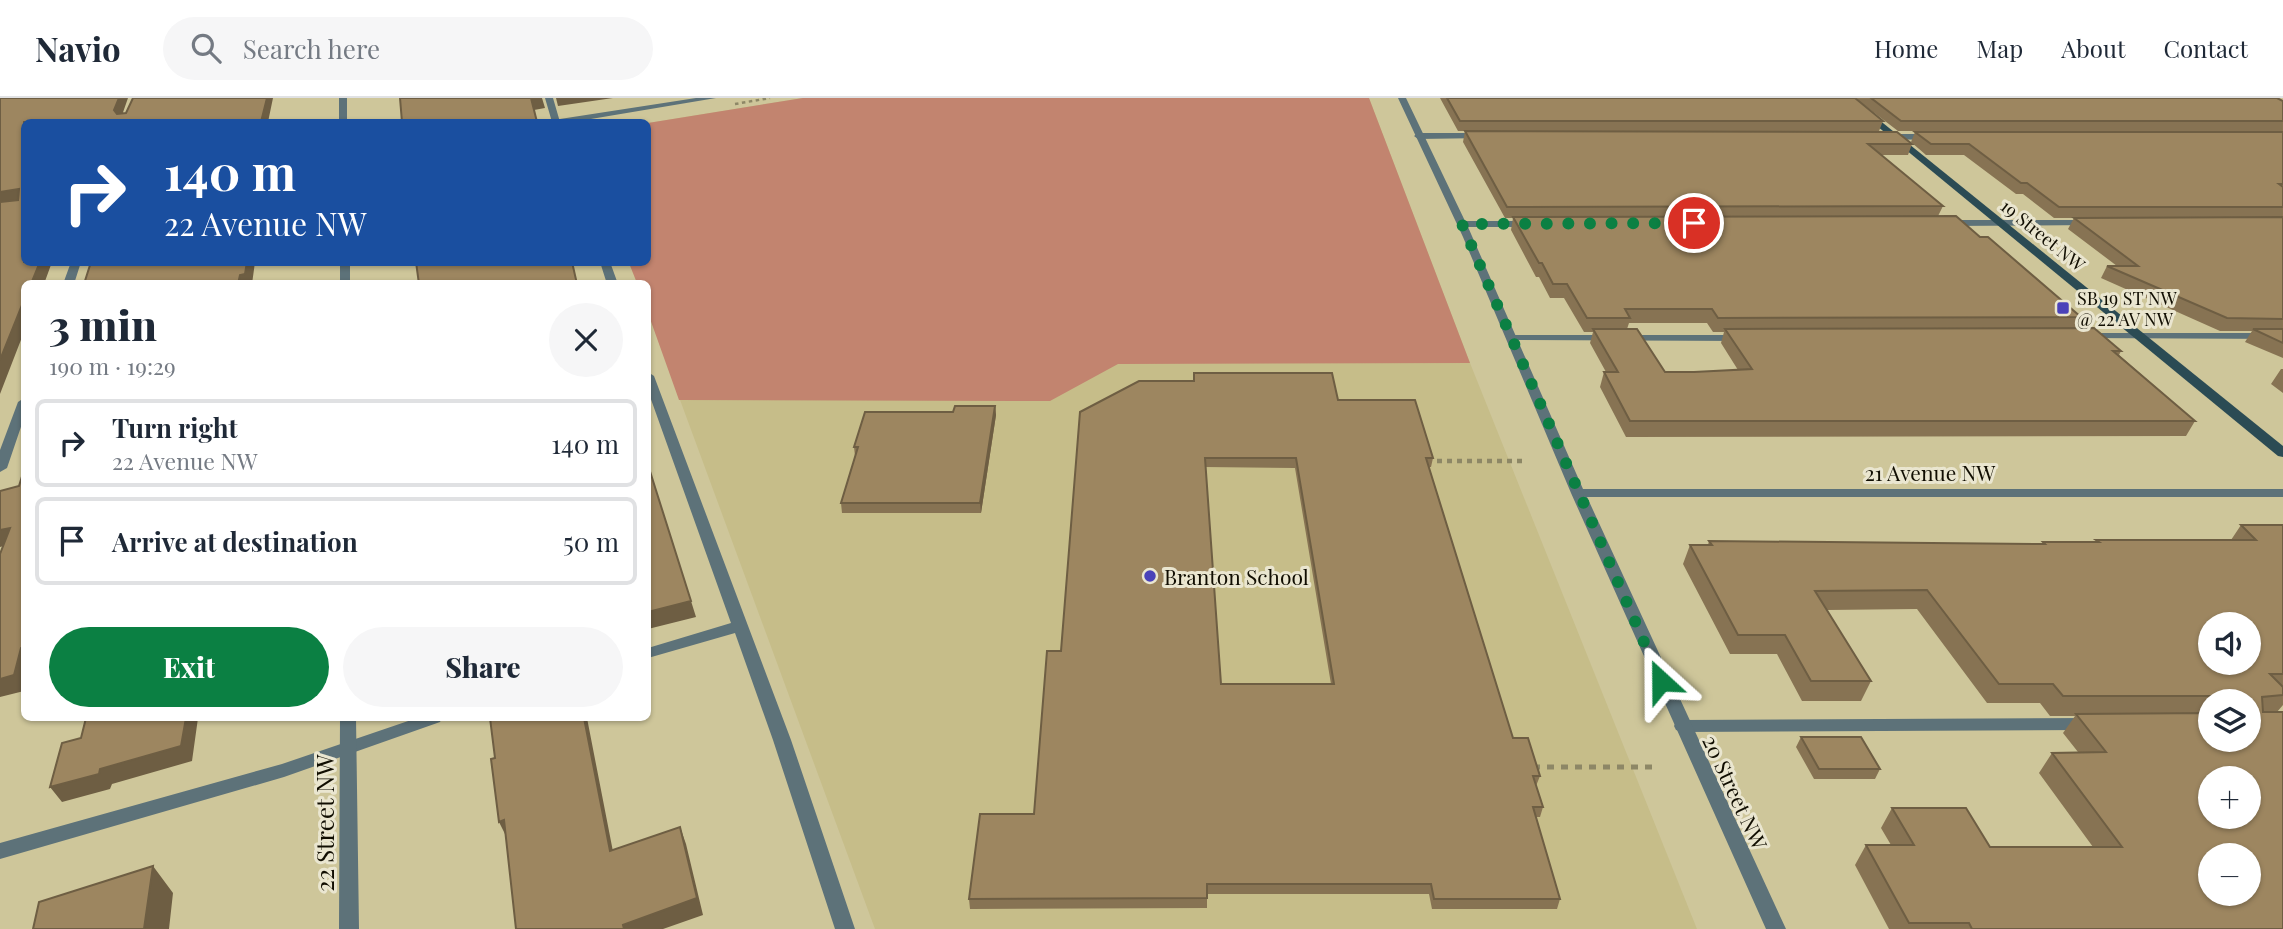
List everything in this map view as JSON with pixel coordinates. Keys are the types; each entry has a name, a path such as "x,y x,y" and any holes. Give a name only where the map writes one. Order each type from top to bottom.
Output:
{"street":[{"path":"343,98 344,119"},
{"path":"549,98 557,119"},
{"path":"577,119 712,98"},
{"name":"20 Street NW","path":"1402,98 1462,224 1578,493 1776,929"},
{"name":"19 Street NW","path":"1847,98 2283,453"},
{"path":"1418,136 1495,136"},
{"path":"1871,136 1943,137"},
{"path":"1930,223 2096,223"},
{"path":"1462,224 1541,224"},
{"path":"2078,336 2283,336"},
{"path":"1512,338 1758,338"},
{"path":"651,384 740,626 845,929"},
{"path":"0,468 21,410"},
{"name":"21 Avenue NW","path":"1578,493 2283,493"},
{"path":"651,652 740,626"},
{"name":"22 Street NW","path":"348,721 349,929"},
{"path":"0,852 284,770 425,721"},
{"path":"1682,726 2099,724"}],"path":[{"path":"1437,461 1527,461"},
{"path":"1531,767 1655,767"}],"shaded area":[{"name":"Branton School","path":"803,98 1369,98 1470,363 1697,929 875,929 651,321 651,280 636,280 630,266 651,266 651,123"},
{"path":"803,98 1369,98 1470,363 1118,364 1050,401 679,400 651,321 651,280 636,280 630,266 651,266 651,123"}],"building":[{"path":"0,98 119,98 114,110 117,114 126,113 133,98 267,98 262,119 21,119 21,266 38,266 33,280 21,280 21,308 0,360 0,202 18,200 19,189 0,192"},
{"path":"400,98 531,98 536,119 402,119"},
{"path":"1447,98 1855,98 1883,121 1460,121"},
{"path":"1871,98 2277,98 2283,101 2283,121 1901,121"},
{"path":"1465,131 1897,132 1912,144 1868,144 1943,206 1507,207"},
{"path":"1915,132 2283,132 2283,184 2279,184 2283,187 2283,207 2059,207 2027,183 2021,183 1969,144 1931,144"},
{"path":"1956,216 1980,237 1988,237 2081,317 1718,318 1712,309 1625,309 1630,318 1587,318 1567,284 1553,284 1513,217"},
{"path":"2283,217 2283,319 2227,318 2107,266 2138,266 2074,218"},
{"path":"90,266 246,266 245,274 240,275 239,280 85,280"},
{"path":"417,266 573,266 576,280 418,280"},
{"path":"2094,328 2121,351 2113,351 2195,421 1630,421 1604,372 1618,372 1593,329 1637,329 1665,372 1694,372 1752,369 1725,329"},
{"path":"2253,329 2283,329 2283,343"},
{"path":"1194,373 1332,373 1338,400 1415,400 1433,458 1426,458 1513,738 1528,738 1540,776 1533,776 1543,807 1533,807 1560,899 1434,899 1431,884 1207,884 1207,898 969,899 980,814 1034,814 1047,651 1061,651 1080,412 1139,381 1194,381","holes":["1205,458 1296,458 1334,684 1221,684"]},
{"path":"955,406 995,406 980,503 841,503 858,447 854,447 865,412 953,412"},
{"path":"651,474 691,601 651,611"},
{"path":"21,480 21,648 14,675 0,679 0,554 10,528 0,530 0,491 19,486"},
{"path":"2241,525 2283,525 2283,674 2270,674 2283,687 2283,695 2262,697 2263,712 2283,712 2283,929 1972,929 1969,923 1909,923 1866,845 1914,845 1892,808 1966,808 1990,847 2122,847 2052,753 2106,752 2076,714 2198,713 2198,752 2261,752 2261,689 2198,689 2198,696 2063,696 2053,684 1999,684 1927,590 1815,591 1871,681 1811,681 1785,635 1738,635 1690,545 1712,545 1709,541 2045,544 2043,542 2099,542 2096,540 2256,540"},
{"path":"85,721 185,721 181,746 100,769 99,774 50,787 62,743 81,738"},
{"path":"490,721 585,721 610,851 680,827 697,898 623,925 624,929 516,929 504,820 499,822 491,759 495,758"},
{"path":"1801,737 1861,737 1880,769 1819,769"},
{"path":"153,866 144,929 33,929 39,902"}],"place":[{"name":"SB 19 ST NW @ 22 AV NW","path":"2063,308"},
{"name":"Branton School","path":"1150,576"}],"route":[{"path":"1661,681 1462,224 1694,223"}]}
